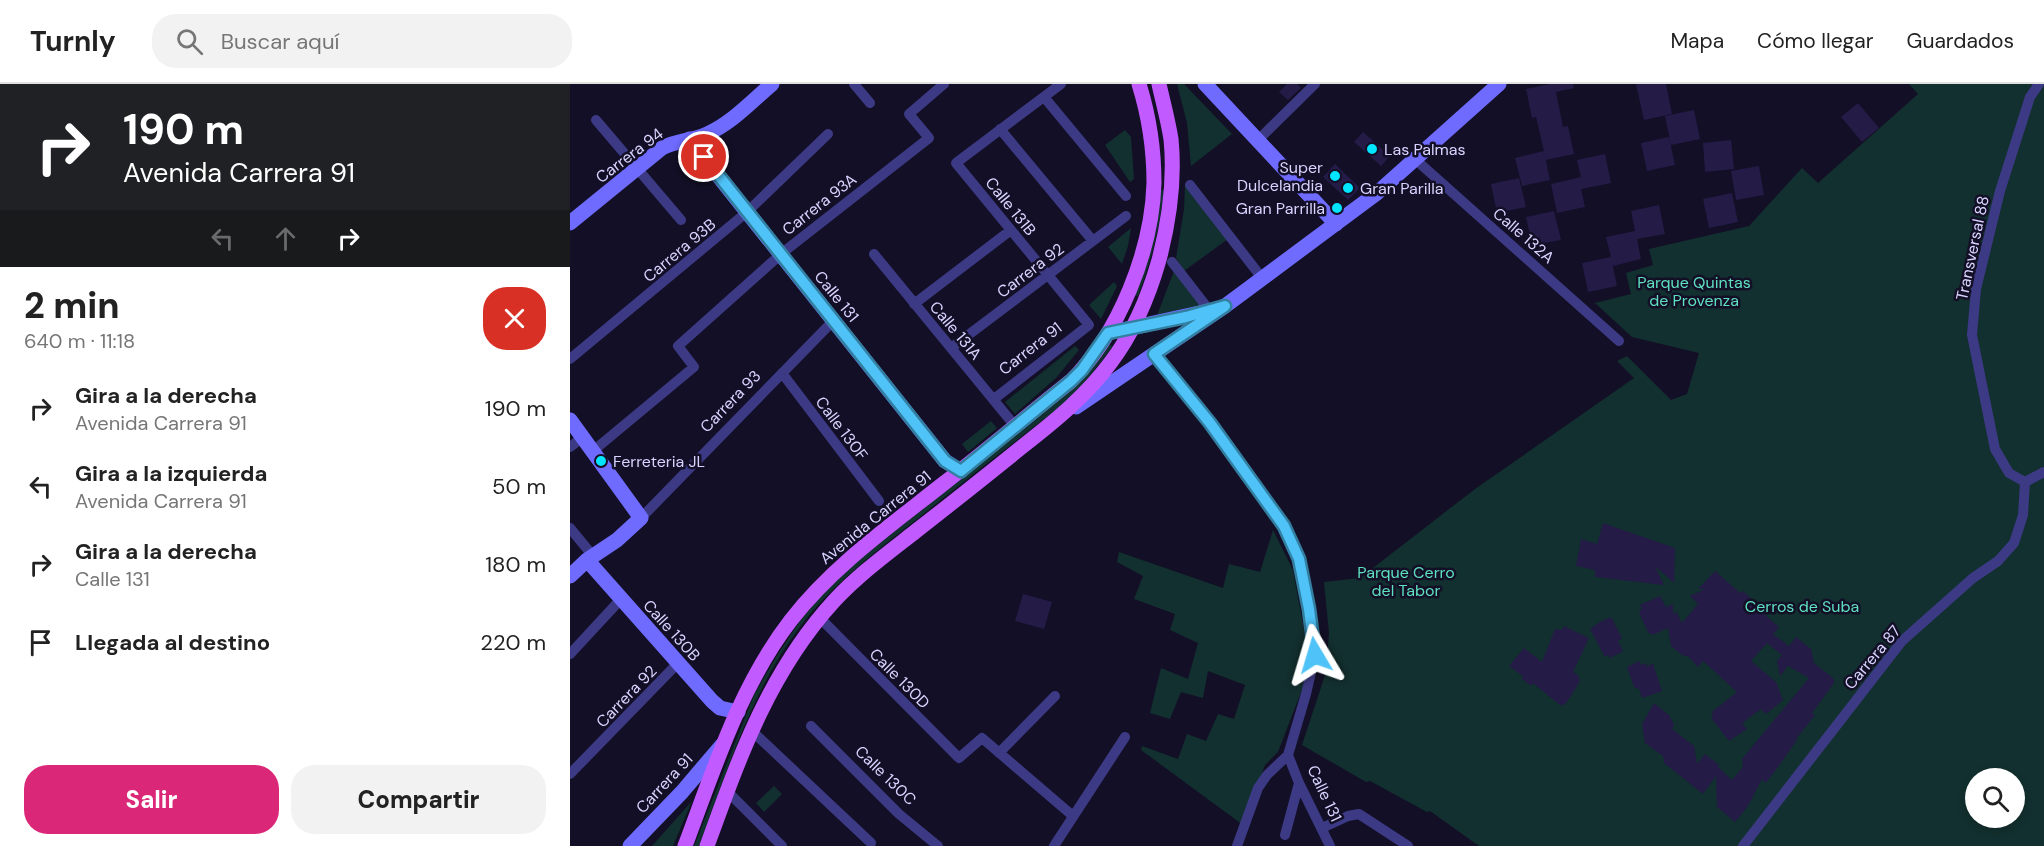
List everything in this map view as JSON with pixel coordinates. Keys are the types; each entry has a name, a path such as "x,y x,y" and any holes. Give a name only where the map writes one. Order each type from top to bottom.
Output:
{"main road":[{"name":"Avenida Carrera 91","path":"685,846 738,712 761,667 790,622 809,598 878,536 1071,381 1082,370 1108,333 1137,270 1152,202 1154,184 1152,144 1139,84"},
{"path":"707,846 762,706 820,618 843,592 875,563 1058,418 1104,372 1132,328 1163,245 1170,194 1171,140 1159,84"}],"street":[{"name":"Carrera 94","path":"573,215 670,143 699,137 718,128 772,84"},
{"path":"854,84 870,103"},
{"name":"Carrera 93A","path":"593,451 694,368 678,346 781,254 929,138 909,114 944,84"},
{"path":"1061,84 1000,129 1093,241"},
{"path":"1205,84 1336,224"},
{"path":"1258,140 1302,88 1315,84"},
{"path":"1058,418 1262,278 1377,193 1499,84"},
{"name":"Transversal 88","path":"2025,482 2009,473 1995,449 1972,335 1976,289 2000,191 2031,97 2039,84"},
{"path":"1044,97 1126,196"},
{"path":"596,120 681,220"},
{"name":"Calle 131B","path":"1000,129 956,163 1089,325"},
{"name":"Carrera 93B","path":"570,359 747,212 828,134"},
{"name":"Calle 131","path":"689,139 945,461 961,471"},
{"name":"Calle 132A","path":"1416,160 1615,338"},
{"path":"1190,185 1262,278"},
{"name":"Carrera 92","path":"951,348 1126,216"},
{"path":"915,304 1011,230"},
{"name":"Calle 131A","path":"874,254 1015,426"},
{"path":"1172,262 1217,309"},
{"path":"1108,333 1217,309"},
{"name":"Carrera 93","path":"570,576 590,558 617,540 641,518 834,320"},
{"name":"Carrera 91","path":"994,399 1089,325"},
{"path":"1154,354 1210,423 1284,526 1299,559 1309,609 1315,655 1288,754 1267,775 1258,788 1237,846"},
{"name":"Calle 130F","path":"782,373 879,501"},
{"path":"570,420 641,518"},
{"path":"570,447 583,437"},
{"path":"2025,482 2044,472"},
{"name":"Carrera 87","path":"1743,846 1902,641 1973,578 1998,561 2014,543 2023,515 2025,482"},
{"name":"Calle 130B","path":"570,528 621,599 715,704 725,710 738,712"},
{"path":"570,654 621,599"},
{"name":"Calle 130D","path":"820,618 959,758 982,738 999,753"},
{"name":"Carrera 92","path":"570,774 678,663"},
{"path":"1055,696 999,753 1073,816"},
{"name":"Calle 130C","path":"811,726 899,814 938,846"},
{"path":"752,731 871,843"},
{"path":"1054,846 1125,736"},
{"name":"Carrera 91","path":"630,846 682,792 724,743"},
{"name":"Calle 131","path":"1288,754 1328,845"},
{"path":"1285,835 1299,783"},
{"path":"728,791 782,846"},
{"path":"1322,828 1348,816 1359,814 1408,846"}],"green space":[{"path":"1177,84 1184,84 1232,134 1191,166 1187,123"},
{"name":"Cerros de Suba","path":"1909,84 2044,84 2044,846 1479,846 1430,811 1427,812 1370,781 1366,782 1302,745 1326,672 1329,633 1324,582 1360,578 1475,489 1634,378 1617,361 1627,356 1671,400 1687,394 1699,353 1632,337 1595,303 1631,294 1626,273 1653,265 1649,249 1749,226 1802,168 1818,183 1918,94"},
{"path":"1125,130 1131,137 1134,179 1130,182 1105,145"},
{"path":"1185,184 1228,239 1184,271 1176,258 1184,209"},
{"path":"1160,190 1164,190 1157,231 1138,296 1134,295"},
{"path":"1131,228 1128,246 1122,264 1108,247"},
{"path":"1174,271 1202,307 1156,318"},
{"path":"1114,282 1117,286 1101,319 1089,305"},
{"path":"1109,345 1113,346 1082,386 1061,406 859,566 829,593 803,623 785,648 755,702 699,846 694,846 754,695 800,621 828,587 1079,383"},
{"path":"1075,346 1079,350 1056,378 1015,414 1005,402"},
{"path":"991,421 997,428 968,452 962,444"},
{"path":"1273,530 1293,570 1307,646 1303,687 1278,752 1265,765 1243,825 1141,750 1142,746 1178,759 1187,734 1206,741 1218,714 1234,719 1245,685 1208,671 1203,698 1181,692 1170,719 1150,713 1161,668 1188,679 1198,643 1170,630 1175,614 1134,599 1143,576 1117,562 1119,552 1223,588 1229,564 1260,572"},
{"path":"774,786 782,794 764,812 756,803"},
{"path":"692,801 673,846 652,846"}],"building":[{"path":"1287,84 1297,84 1301,88 1288,100 1279,92"},
{"path":"1550,84 1573,84 1574,88 1556,92 1563,127 1568,126 1574,154 1546,160 1536,117 1532,118 1526,89"},
{"path":"1636,84 1666,84 1672,114 1644,120"},
{"path":"1858,103 1879,128 1862,142 1841,117"},
{"path":"1694,110 1700,139 1671,145 1665,116"},
{"name":"Las Palmas","path":"1363,132 1390,156 1381,166 1354,142"},
{"path":"1669,137 1675,165 1647,171 1641,143"},
{"path":"1731,140 1734,169 1705,172 1703,143"},
{"path":"1544,151 1550,180 1522,186 1515,158"},
{"path":"1605,154 1611,183 1581,189 1585,207 1557,213 1551,184 1581,177 1577,160"},
{"path":"1335,164 1360,188 1348,200 1323,177"},
{"path":"1759,166 1764,195 1736,200 1731,171"},
{"path":"1519,178 1526,207 1497,213 1491,184"},
{"path":"1732,193 1738,222 1709,228 1703,199"},
{"path":"1659,205 1665,234 1637,239 1641,259 1613,266 1606,237 1635,231 1631,211"},
{"path":"1554,211 1561,240 1532,245 1526,217"},
{"path":"1611,257 1617,286 1588,292 1582,263"},
{"path":"1603,523 1675,548 1674,583 1655,566 1664,585 1595,577 1595,570 1576,566 1581,539 1597,544"},
{"path":"1715,571 1740,593 1743,591 1758,605 1756,607 1779,627 1773,634 1789,646 1796,637 1811,649 1814,663 1833,678 1834,683 1812,713 1815,715 1778,767 1766,783 1762,779 1748,806 1735,822 1717,807 1716,776 1703,794 1664,763 1663,756 1645,743 1642,724 1654,703 1669,715 1674,725 1672,729 1694,746 1697,764 1705,754 1732,780 1743,767 1742,759 1809,678 1788,666 1780,676 1777,661 1782,655 1767,643 1751,661 1776,682 1783,700 1766,714 1761,709 1742,723 1747,729 1729,741 1711,718 1712,712 1737,692 1703,661 1698,667 1689,657 1682,655 1671,646 1668,628 1652,635 1649,634 1639,613 1642,608 1640,605 1660,596 1666,607 1673,604 1673,615 1676,611 1682,623 1698,604 1690,596 1705,589 1698,589"},
{"path":"1023,594 1052,602 1044,629 1015,621"},
{"path":"1611,617 1622,638 1618,641 1623,651 1610,658 1608,655 1605,657 1590,629"},
{"path":"1564,626 1589,638 1573,672 1578,675 1580,681 1565,705 1561,706 1533,683 1531,686 1521,678 1523,676 1509,666 1524,648 1542,662 1555,629 1562,630"},
{"path":"1639,661 1641,665 1653,664 1662,691 1642,698 1639,689 1634,687 1627,667"}],"place":[{"name":"Las Palmas","path":"1372,149"},
{"name":"Super Dulcelandia","path":"1335,176"},
{"name":"Gran Parilla","path":"1348,188"},
{"name":"Gran Parrilla","path":"1337,208"},
{"name":"Ferreteria JL","path":"601,461"}],"route":[{"path":"704,157 945,461 961,471 1071,381 1082,370 1108,333 1186,317 1225,306 1154,354 1210,423 1284,526 1299,559 1315,655"}],"park label":[{"name":"Parque Quintas de Provenza","path":"1694,291"},
{"name":"Parque Cerro del Tabor","path":"1406,581"}]}
